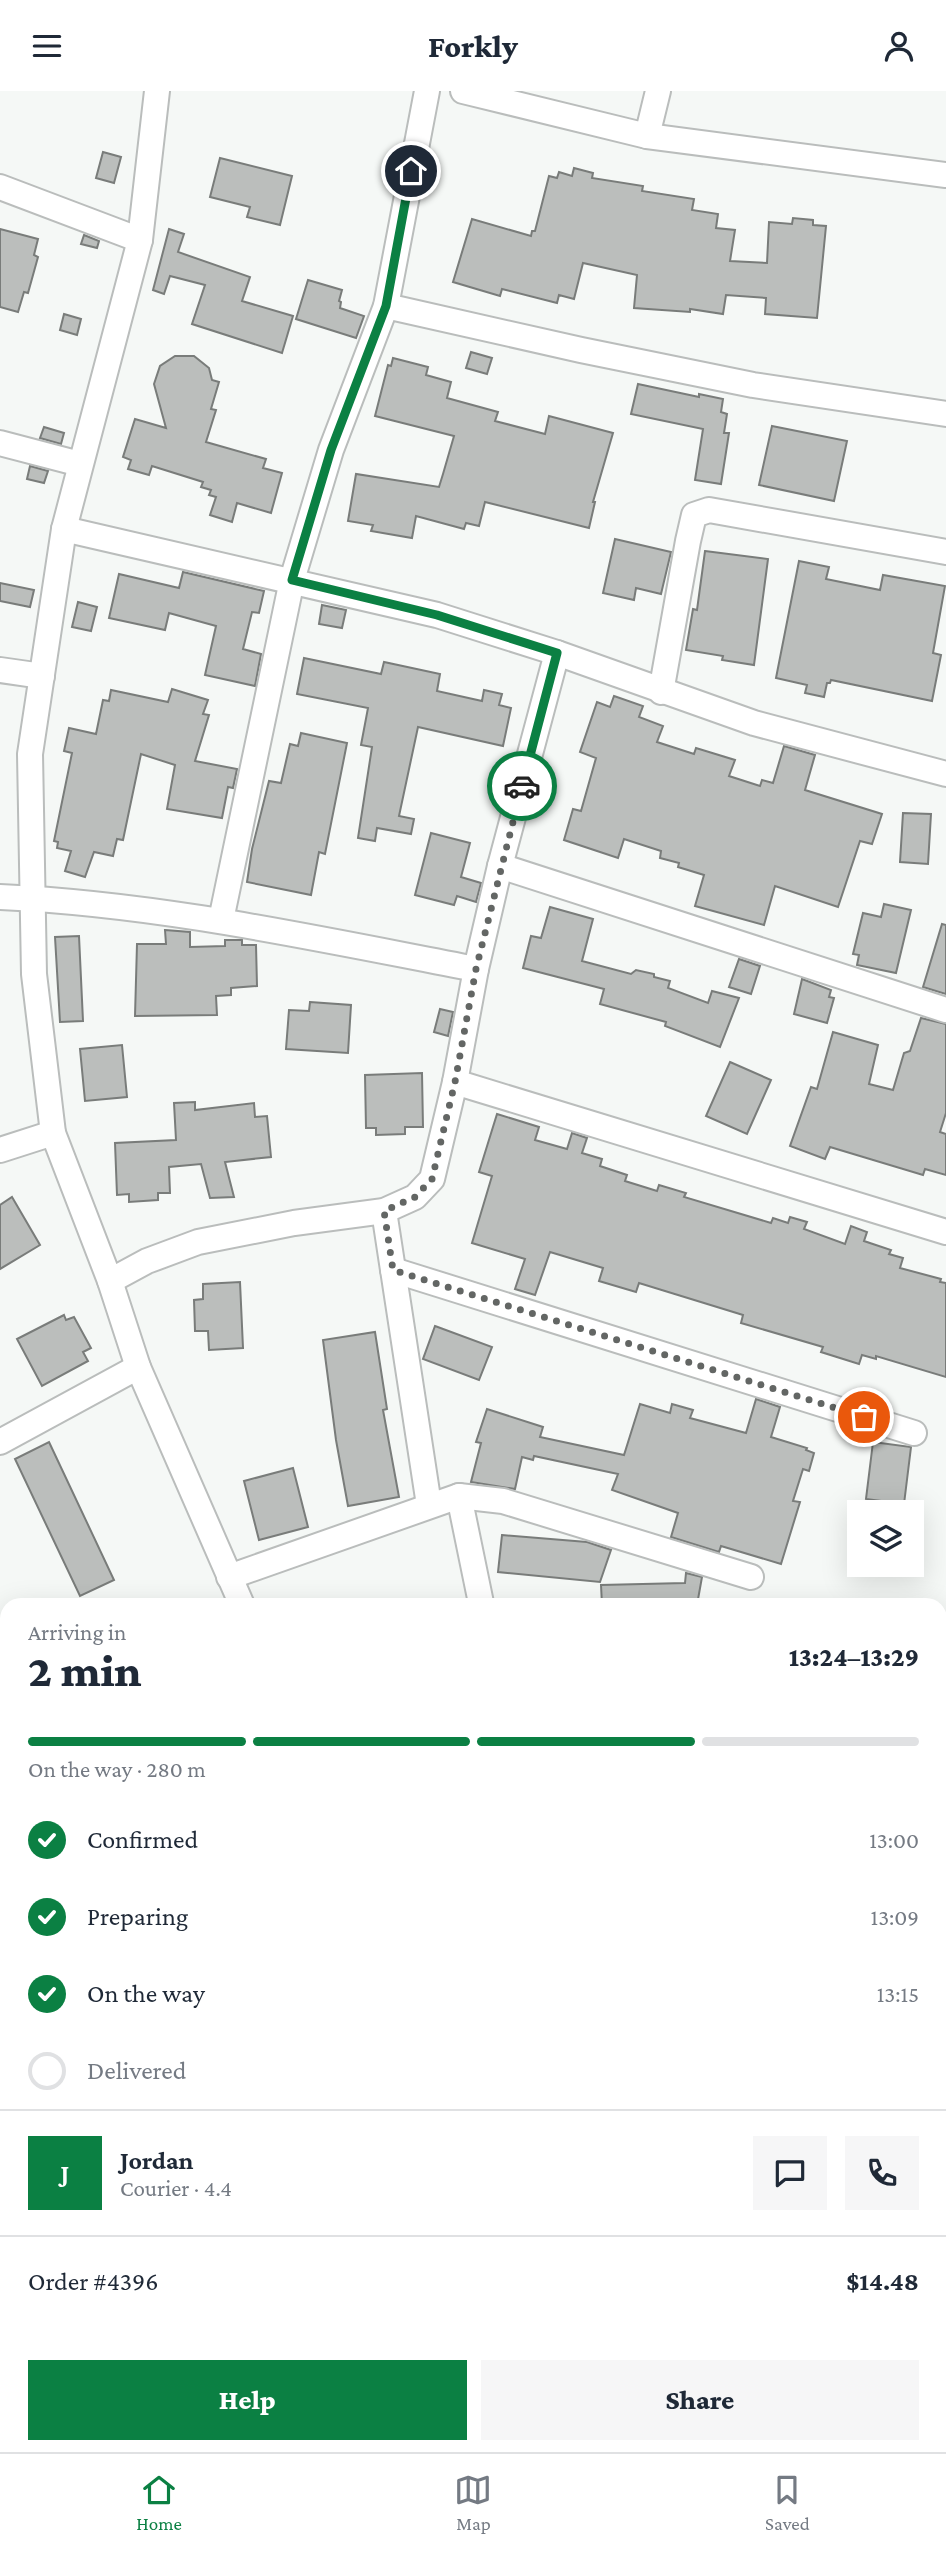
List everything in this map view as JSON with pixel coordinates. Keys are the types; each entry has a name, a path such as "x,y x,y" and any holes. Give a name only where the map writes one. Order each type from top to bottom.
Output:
{"street":[{"path":"157,91 140,240 64,529 30,754 34,974 53,1133 110,1280 138,1367 239,1598"},
{"path":"221,920 292,580 331,450 386,306 427,91"},
{"path":"463,91 647,137 946,175"},
{"path":"647,137 658,91"},
{"path":"0,187 140,240"},
{"path":"386,306 753,386 946,414"},
{"path":"0,443 80,464"},
{"path":"661,692 678,588 694,515 709,510 946,552"},
{"path":"64,529 437,615 557,653 754,723 946,774"},
{"path":"110,1280 147,1261 198,1242 294,1223 384,1211 415,1197 432,1179 500,866 557,653"},
{"path":"0,670 42,676"},
{"path":"500,866 946,1010"},
{"path":"0,897 33,898 221,920 476,969"},
{"path":"455,1082 946,1232"},
{"path":"0,1150 53,1133"},
{"path":"384,1211 429,1505"},
{"path":"393,1270 914,1433"},
{"path":"0,1441 138,1367"},
{"path":"459,1496 480,1598"},
{"path":"229,1577 459,1496 503,1501 751,1577"}],"building":[{"path":"103,152 121,157 114,183 96,178"},
{"path":"220,158 292,176 280,225 247,217 250,207 210,197"},
{"path":"574,168 593,173 592,178 643,186 642,191 694,199 692,210 718,214 716,228 735,230 730,261 767,263 769,222 792,224 793,218 813,220 813,225 826,226 817,318 765,314 766,298 726,295 723,314 690,309 690,312 634,308 637,275 583,263 574,299 559,295 557,303 502,289 500,296 453,282 472,219 531,236 532,231 535,231 549,176 557,178 559,172 572,176"},
{"path":"0,229 38,239 34,255 38,257 28,293 24,292 18,312 0,307"},
{"path":"169,229 184,234 178,252 250,277 242,301 293,316 282,353 192,324 205,285 170,276 164,294 153,290"},
{"path":"84,235 99,241 97,248 81,244"},
{"path":"308,280 342,290 340,308 364,316 356,338 296,319"},
{"path":"64,314 81,319 77,335 60,330"},
{"path":"471,352 492,358 487,374 466,368"},
{"path":"175,356 194,356 209,368 212,380 219,382 211,409 216,410 206,442 266,459 263,468 282,473 271,513 237,503 232,522 210,515 216,497 209,495 211,490 201,487 203,482 152,466 149,475 128,469 131,460 123,457 135,419 166,428 154,384 160,366"},
{"path":"393,358 428,367 426,375 451,382 447,398 498,412 495,421 545,434 549,416 613,433 593,502 589,528 485,502 479,526 466,523 464,529 416,516 412,538 371,531 373,525 348,521 356,474 439,487 454,436 375,416 388,365 391,366"},
{"path":"638,384 699,397 699,394 723,399 721,412 727,414 724,433 729,433 721,484 695,480 703,429 631,414"},
{"path":"772,426 847,441 834,501 759,485"},
{"path":"44,427 64,433 61,444 40,438"},
{"path":"30,466 48,471 44,483 27,479"},
{"path":"615,539 671,552 661,594 636,588 634,600 603,593"},
{"path":"705,551 768,559 754,665 722,660 723,656 686,650 693,609 697,610"},
{"path":"799,561 829,567 826,579 880,590 883,575 945,586 933,653 941,655 932,701 831,680 827,683 824,697 805,693 807,685 776,678"},
{"path":"183,572 264,591 259,613 252,612 243,649 261,654 255,686 205,675 216,626 169,613 165,630 109,618 119,574 179,588"},
{"path":"0,583 34,590 30,607 0,601"},
{"path":"78,602 97,607 91,631 72,627"},
{"path":"322,605 346,610 342,628 319,624"},
{"path":"304,658 381,674 384,662 440,674 437,691 482,701 484,690 502,694 499,705 511,708 503,746 418,727 399,816 414,819 411,834 377,828 375,841 358,838 372,747 361,745 368,708 297,694"},
{"path":"172,689 208,700 203,714 209,715 195,761 237,769 233,788 228,787 222,818 167,809 175,765 141,754 123,840 117,839 113,856 94,852 85,877 65,871 71,851 57,848 58,842 54,841 72,753 64,751 69,728 96,734 103,700 109,701 111,690 168,702"},
{"path":"614,696 643,706 639,717 663,726 657,742 694,754 696,748 735,760 729,776 760,786 762,780 773,783 784,746 815,755 805,790 882,814 872,844 860,841 838,907 775,886 764,925 695,906 704,875 678,867 679,863 660,858 661,851 624,839 618,858 564,840 573,809 581,811 596,758 580,752 597,702 610,707"},
{"path":"301,733 347,743 325,854 319,852 311,895 247,882 252,849 269,781 281,783 290,744 298,746"},
{"path":"903,813 931,814 928,864 900,862"},
{"path":"431,833 470,843 461,877 481,883 476,902 457,896 454,905 415,895"},
{"path":"884,904 911,910 896,973 857,965 859,955 853,954 863,913 881,917"},
{"path":"550,907 593,919 582,961 631,974 636,970 654,974 654,977 670,981 668,988 708,1003 712,991 739,998 720,1047 665,1026 666,1022 600,1004 604,989 523,968 531,936 541,938"},
{"path":"942,924 946,925 946,994 923,987"},
{"path":"165,930 190,932 190,947 225,946 225,940 242,940 242,945 256,945 257,986 231,988 231,995 216,996 217,1015 135,1016 137,944 166,944"},
{"path":"79,936 83,1021 60,1022 55,937"},
{"path":"739,959 760,966 751,994 729,987"},
{"path":"802,979 831,990 829,997 834,998 827,1023 794,1014"},
{"path":"310,1002 351,1005 348,1053 286,1049 289,1010 309,1011"},
{"path":"440,1009 453,1012 448,1036 434,1032"},
{"path":"921,1018 946,1024 946,1113 940,1132 946,1134 946,1175 925,1169 923,1175 830,1147 825,1159 790,1146 811,1087 817,1089 833,1032 878,1045 869,1084 893,1090 904,1053 910,1051"},
{"path":"122,1045 127,1097 85,1101 80,1049"},
{"path":"730,1062 771,1080 747,1134 706,1116"},
{"path":"422,1073 423,1127 405,1127 405,1134 376,1135 376,1128 366,1128 365,1075"},
{"path":"195,1102 195,1110 254,1103 255,1117 267,1116 271,1157 225,1162 234,1197 210,1198 201,1164 169,1167 170,1193 158,1193 158,1200 129,1202 129,1194 117,1195 115,1143 176,1140 174,1103"},
{"path":"497,1114 539,1127 535,1140 567,1149 572,1133 587,1138 582,1153 602,1159 600,1166 627,1175 625,1181 657,1191 659,1185 686,1193 684,1197 771,1223 773,1218 788,1223 790,1217 807,1222 804,1229 845,1244 851,1226 867,1232 864,1241 891,1250 889,1254 903,1258 900,1268 941,1279 940,1282 946,1283 946,1377 876,1356 876,1359 862,1355 859,1364 821,1352 823,1347 741,1323 743,1315 639,1283 636,1292 599,1281 603,1268 550,1252 535,1295 515,1289 525,1259 472,1243 492,1176 479,1172"},
{"path":"12,1197 40,1245 0,1269 0,1205"},
{"path":"240,1282 243,1348 209,1350 208,1331 195,1331 194,1300 203,1299 203,1284"},
{"path":"64,1315 66,1320 74,1317 91,1348 83,1352 88,1361 42,1386 17,1339"},
{"path":"435,1326 492,1347 479,1380 423,1359"},
{"path":"375,1332 387,1409 383,1410 399,1497 348,1506 323,1340"},
{"path":"756,1399 780,1407 771,1437 807,1448 806,1450 814,1453 809,1471 803,1469 793,1501 800,1502 781,1564 721,1546 719,1552 671,1537 678,1513 612,1490 618,1474 534,1456 533,1460 522,1457 515,1489 471,1482 481,1443 476,1442 487,1409 543,1427 540,1437 624,1455 640,1404 670,1413 672,1404 693,1410 690,1418 746,1433"},
{"path":"49,1442 114,1580 80,1596 15,1459"},
{"path":"873,1442 911,1447 904,1500 866,1499"},
{"path":"293,1468 308,1527 259,1540 244,1481"},
{"path":"502,1535 587,1542 611,1550 600,1582 498,1572"},
{"path":"686,1573 702,1577 698,1598 602,1598 601,1585 685,1583"}],"way so far":[{"path":"522,786 476,969 455,1082 432,1179 415,1197 384,1211 393,1270 864,1417"}],"route":[{"path":"411,171 386,306 331,450 292,580 437,615 557,653 522,786"}]}
